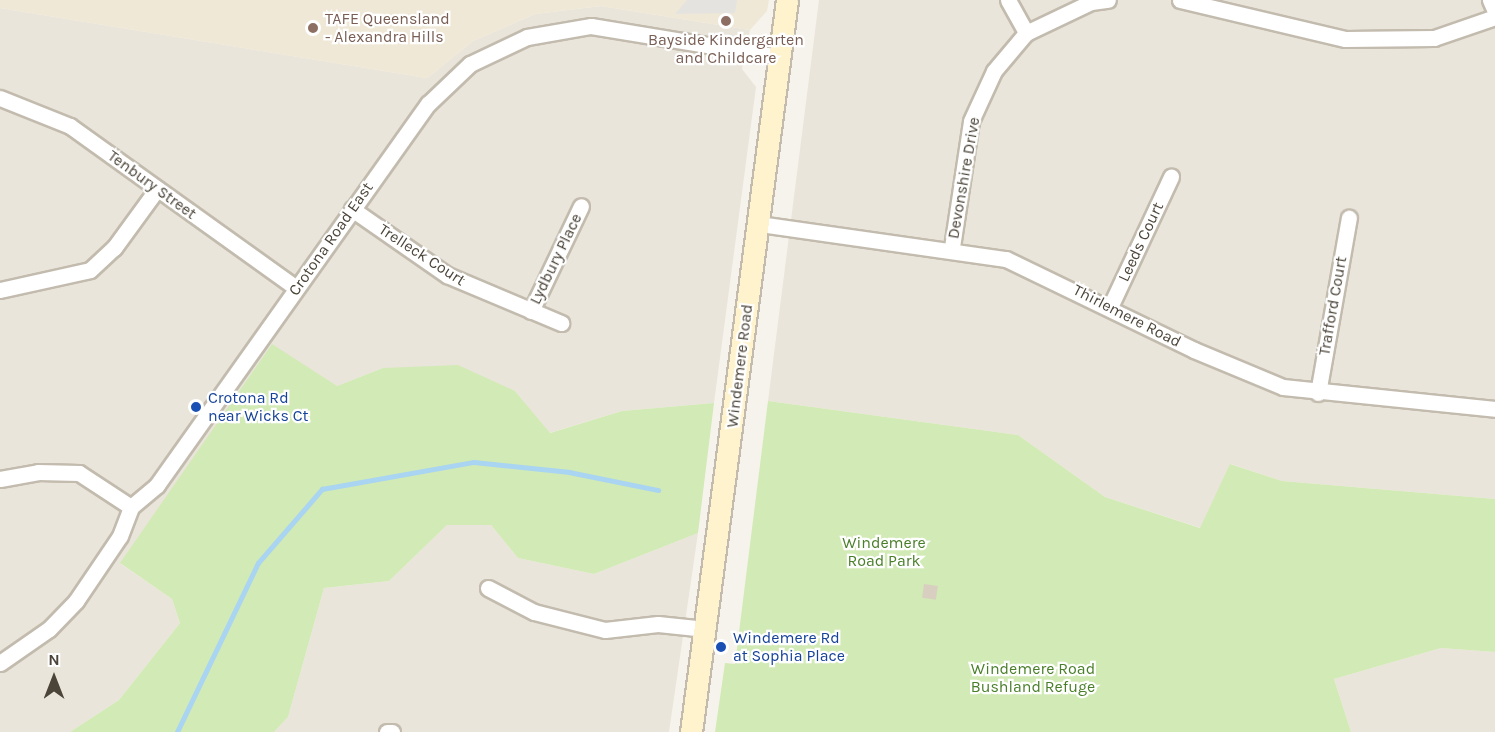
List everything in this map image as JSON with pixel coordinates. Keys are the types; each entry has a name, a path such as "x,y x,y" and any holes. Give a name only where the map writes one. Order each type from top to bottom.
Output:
{"main road":[{"name":"Windemere Road","path":"691,732 787,0"}],"street":[{"path":"1008,0 1026,33"},
{"name":"Devonshire Drive","path":"952,247 972,121 994,71 1026,33 1091,2 1108,0"},
{"path":"1180,0 1368,40 1434,38 1495,17"},
{"path":"1490,0 1495,10"},
{"name":"Crotona Road East","path":"0,663 26,648 76,601 120,536 131,507 157,485 352,209 439,92 504,45 591,26 780,57"},
{"name":"Tenbury Street","path":"0,98 70,126 296,288"},
{"name":"Leeds Court","path":"1110,307 1171,177"},
{"path":"0,290 90,270 114,248 157,189"},
{"name":"Lydbury Place","path":"531,311 581,206"},
{"name":"Trelleck Court","path":"352,209 447,275 561,324"},
{"name":"Trafford Court","path":"1318,393 1349,218"},
{"name":"Thirlemere Road","path":"759,224 952,247 1006,259 1251,376 1318,393 1495,408"},
{"path":"0,479 38,472 79,473 131,507"},
{"path":"488,588 534,612 605,630 658,624 706,629"}],"shaded area":[{"name":"TAFE Queensland - Alexandra Hills","path":"0,0 769,0 767,11 750,30 601,6 535,14 473,41 427,78 0,8"},
{"path":"687,0 737,0 735,13 675,14"},
{"path":"819,0 1495,0 1495,499 1282,481 1231,464 1201,528 1105,497 1018,435 768,401"},
{"path":"601,6 750,30 742,69 756,87 714,403 622,411 549,433 515,391 383,368 337,386 121,564 172,599 180,623 119,700 70,732 0,732 0,8 427,78 473,41 535,14"},
{"path":"447,525 491,525 518,558 594,574 698,533 669,732 274,732 288,717 324,588 389,581"},
{"path":"1441,648 1495,652 1495,732 1351,732 1334,679"}],"green space":[{"path":"272,344 337,386 383,368 458,365 515,391 550,433 622,411 714,403 698,533 594,574 518,558 491,525 447,525 389,581 324,588 288,717 274,732 70,732 119,700 180,623 172,599 120,563"},
{"name":"Windemere Road Park","path":"768,401 1018,435 1105,497 1200,528 1230,464 1282,481 1495,499 1495,652 1441,648 1334,679 1351,732 715,732 725,663 735,664"}],"building":[{"path":"924,584 938,586 936,600 922,598"}],"waterway":[{"path":"177,732 258,563 322,489 474,462 569,472 658,490"}],"place":[{"name":"Bayside Kindergarten and Childcare","path":"726,21"},
{"name":"TAFE Queensland - Alexandra Hills","path":"313,28"},
{"name":"Crotona Rd near Wicks Ct","path":"196,407"},
{"name":"Windemere Rd at Sophia Place","path":"721,647"}],"park label":[{"name":"Windemere Road Bushland Refuge","path":"1033,678"}]}
